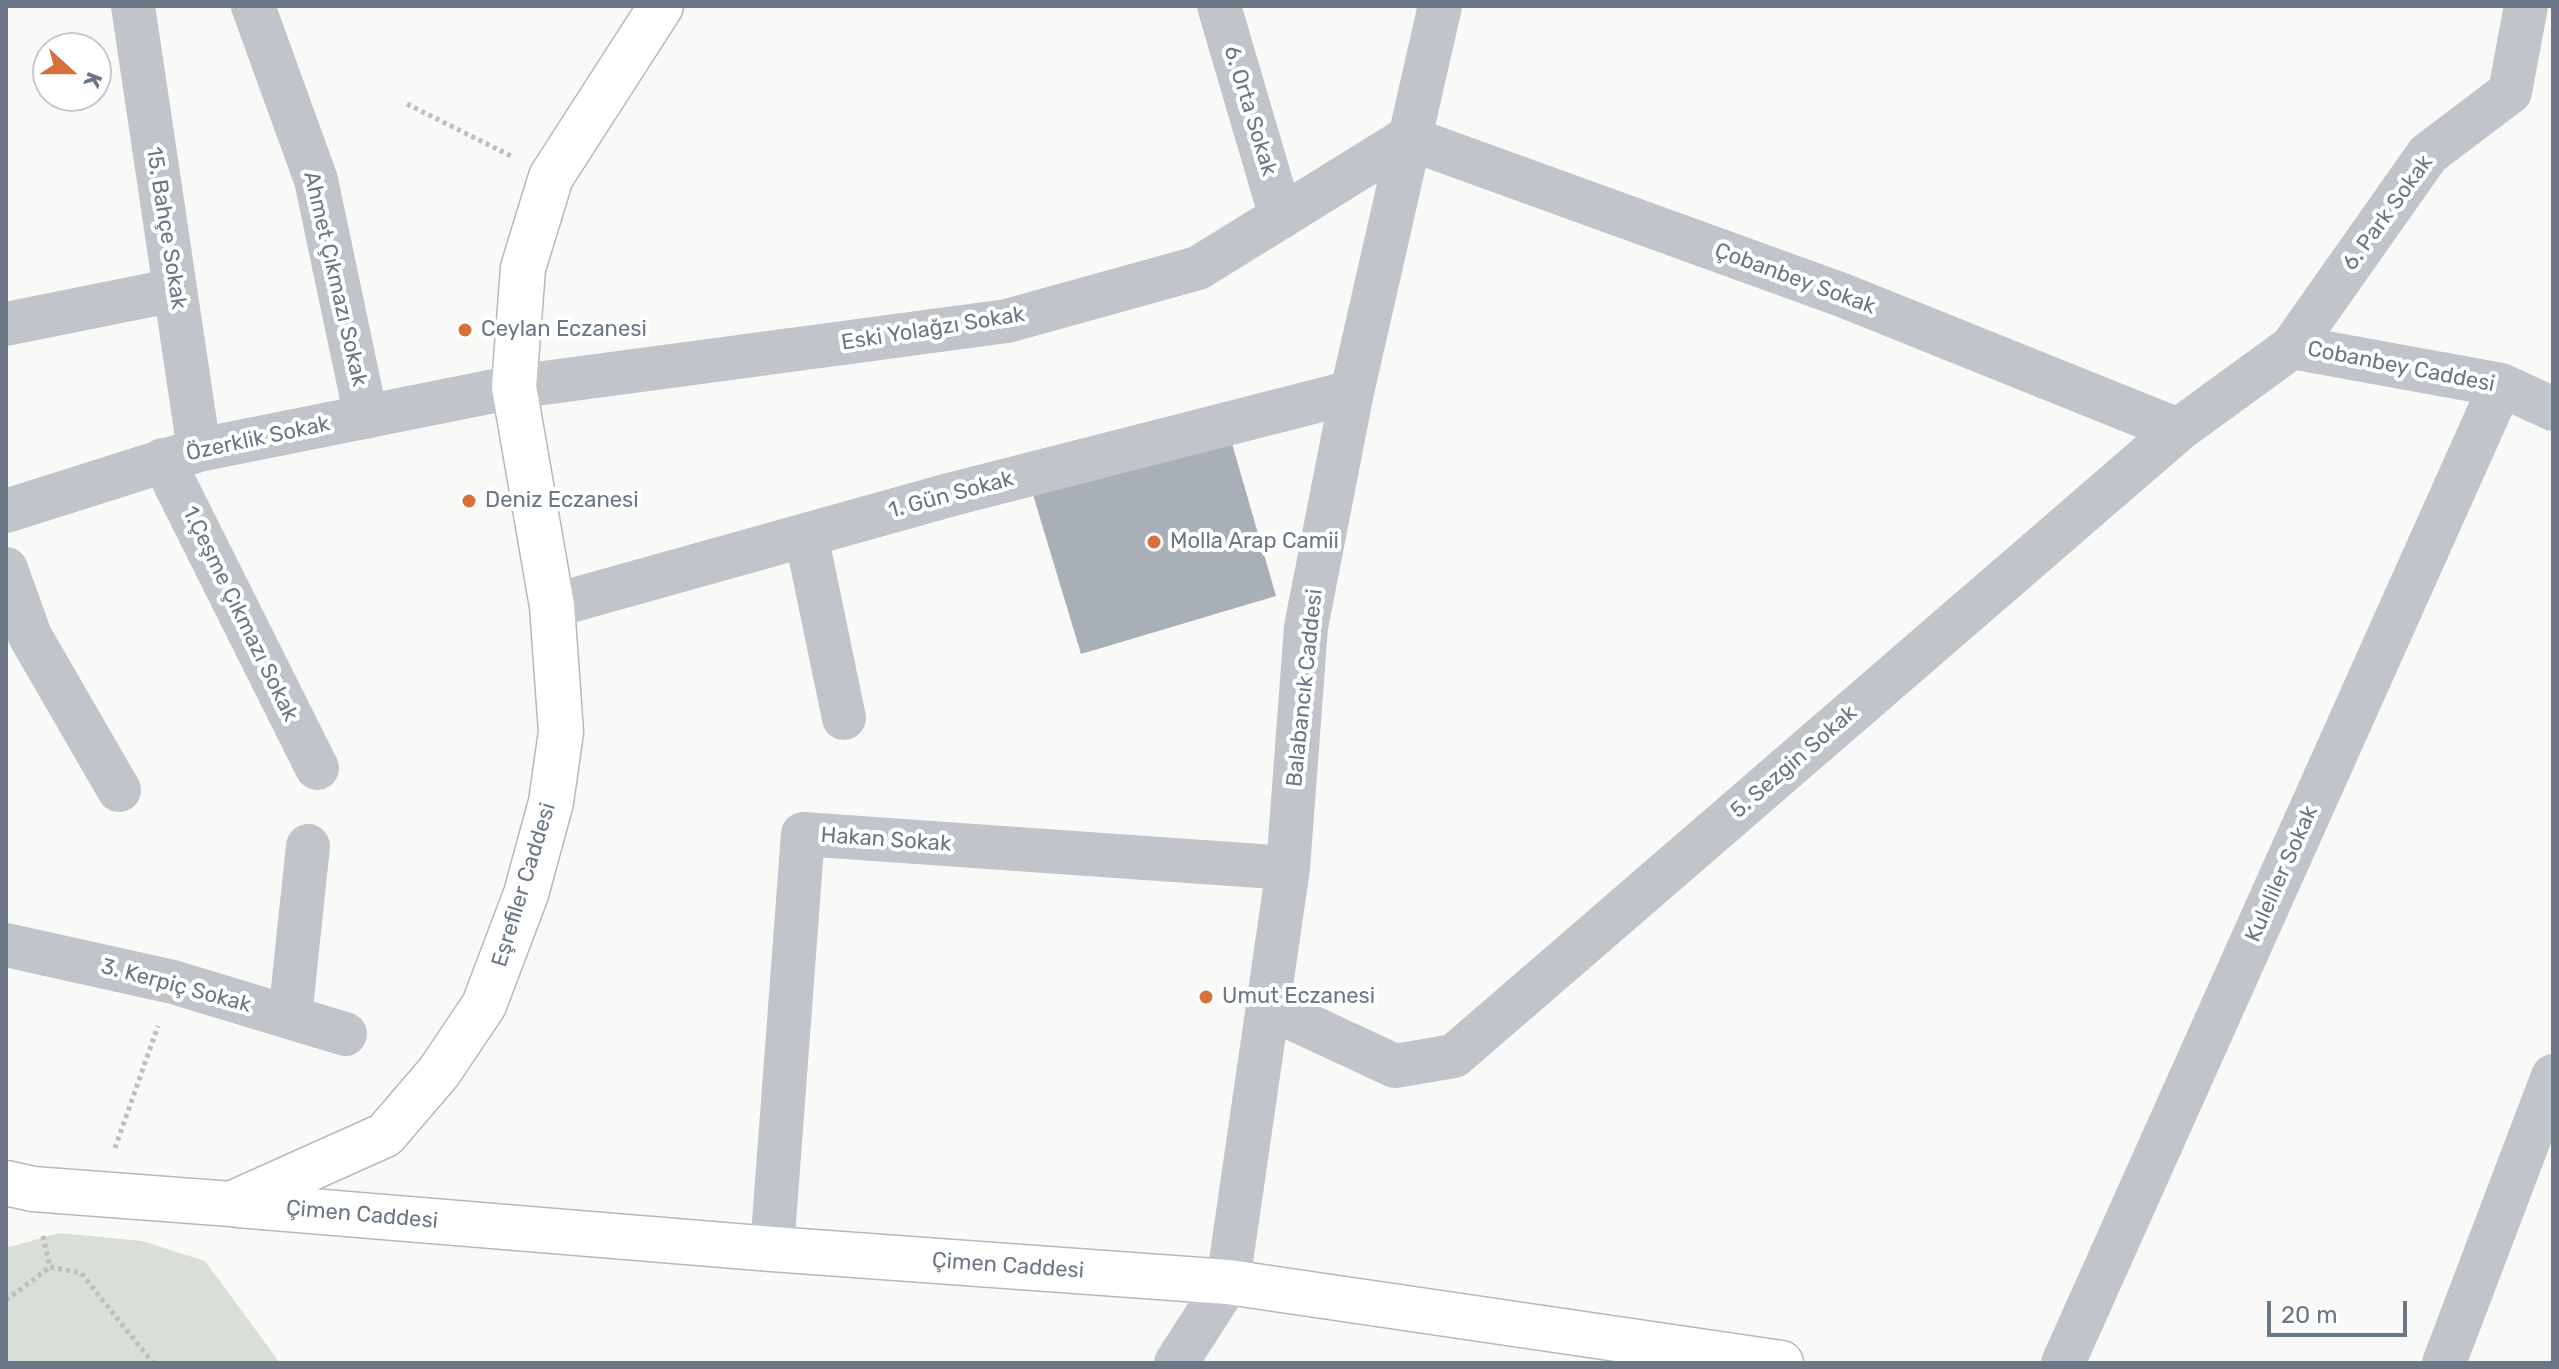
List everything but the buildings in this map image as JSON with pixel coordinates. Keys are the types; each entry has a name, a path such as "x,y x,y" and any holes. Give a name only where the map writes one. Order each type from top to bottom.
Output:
{"main road":[{"name":"Eşrefiler Caddesi","path":"6,1183 33,1189 231,1204 385,1135 439,1072 484,1005 526,894 551,802 561,732 552,606 514,387 523,268 551,177 661,6"},
{"name":"Çimen Caddesi","path":"231,1204 772,1249 1228,1282 1781,1363"}],"street":[{"name":"15. Bahçe Sokak","path":"133,6 175,290 181,455"},
{"name":"Ahmet Çıkmazı Sokak","path":"253,6 316,180 366,417"},
{"name":"6. Orta Sokak","path":"1219,6 1281,217"},
{"name":"Balabancık Caddesi","path":"1176,1363 1228,1282 1288,868 1306,627 1352,392 1440,6"},
{"name":"6. Park Sokak","path":"2292,347 2428,154 2510,92 2526,6"},
{"name":"Eski Yolağzı Sokak","path":"514,387 1007,321 1198,268 1408,138"},
{"name":"Çobanbey Sokak","path":"1408,138 1842,295 2178,430"},
{"path":"6,324 175,290"},
{"name":"Cobanbey Caddesi","path":"2292,347 2501,385 2553,409"},
{"name":"5. Sezgin Sokak","path":"1268,1007 1395,1066 1454,1056 2178,430 2292,347"},
{"name":"Kuleliler Sokak","path":"2063,1363 2501,385"},
{"name":"Özerklik Sokak","path":"6,511 181,455 514,387"},
{"name":"1. Gün Sokak","path":"552,606 806,535 1352,392"},
{"name":"1.Çeşme Çıkmazı Sokak","path":"181,455 317,768"},
{"path":"806,535 844,718"},
{"path":"6,569 30,636 119,790"},
{"name":"Hakan Sokak","path":"772,1249 803,834 1288,868"},
{"path":"290,1017 308,846"},
{"name":"3. Kerpiç Sokak","path":"6,945 173,982 345,1034"},
{"path":"2444,1363 2553,1076"}],"path":[{"path":"407,104 551,177"},
{"path":"99,1195 173,982"},
{"path":"6,1300 50,1267"},
{"path":"81,1273 153,1363"}],"shaded area":[{"path":"59,1233 142,1241 205,1261 280,1363 6,1363 6,1248"}],"place":[{"name":"Ceylan Eczanesi","path":"465,330"},
{"name":"Deniz Eczanesi","path":"469,501"},
{"name":"Molla Arap Camii","path":"1154,542"},
{"name":"Umut Eczanesi","path":"1206,997"}]}
